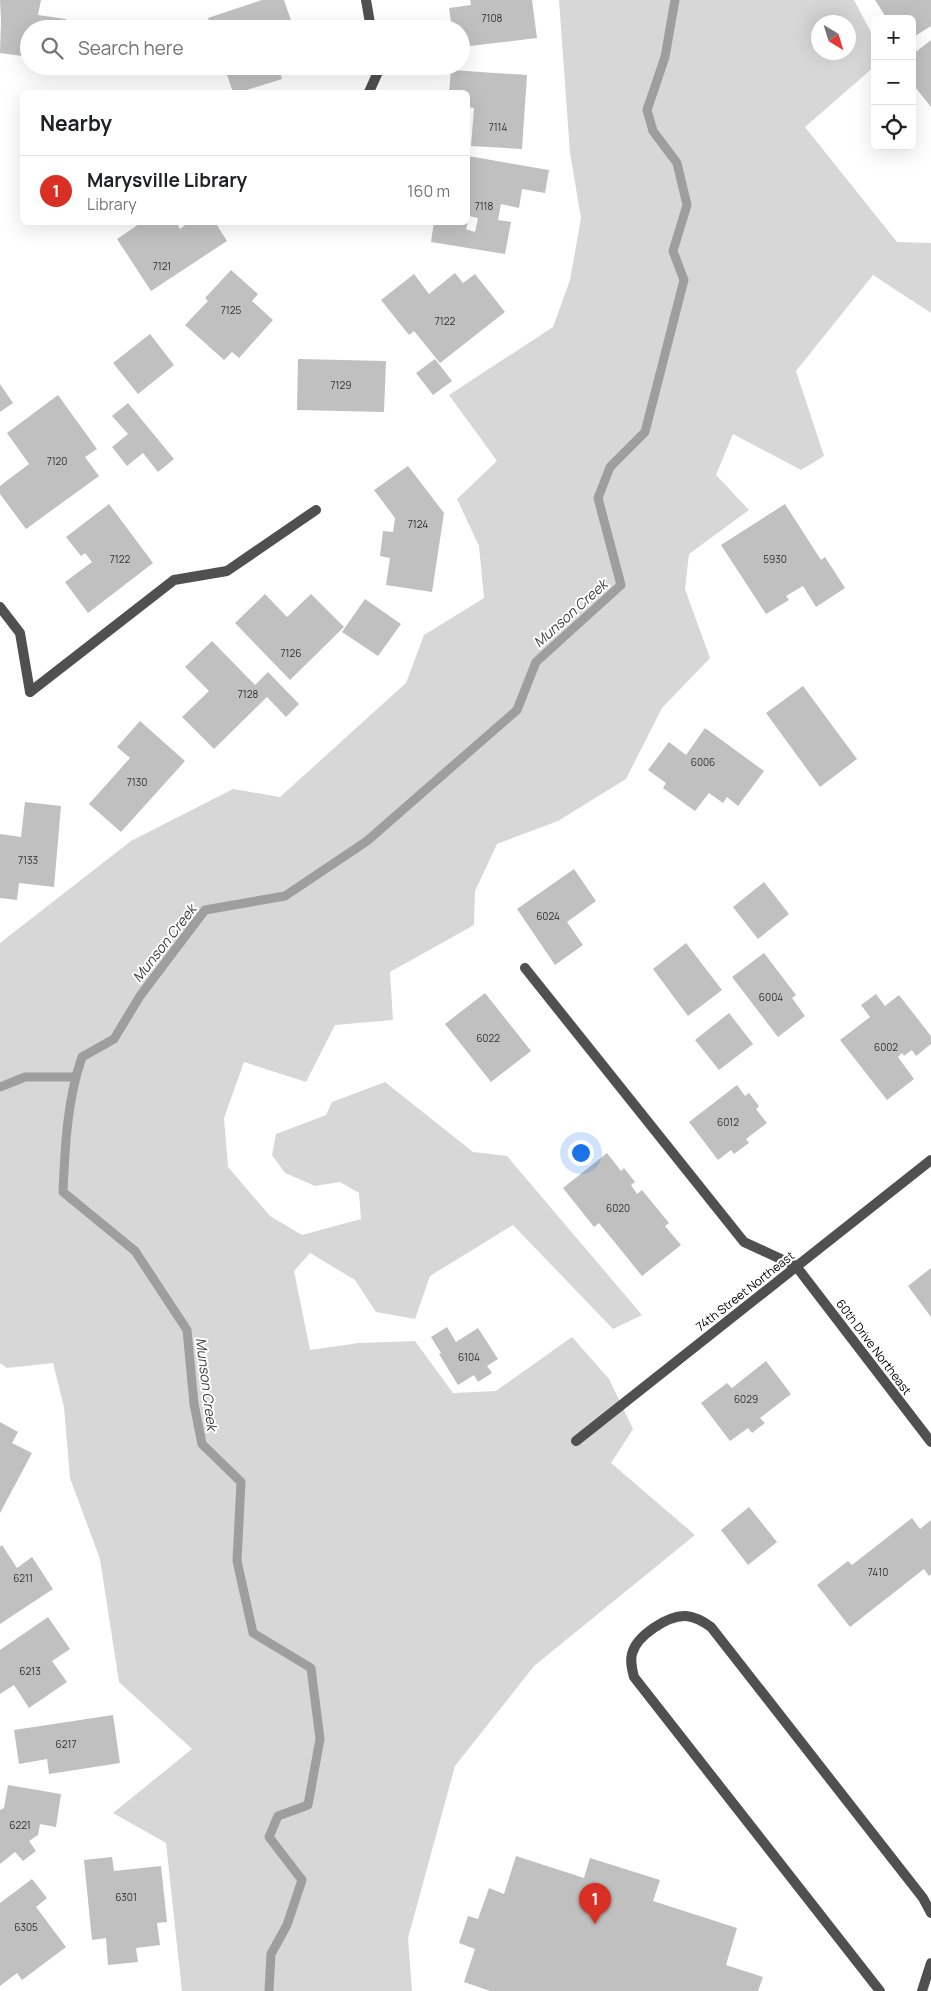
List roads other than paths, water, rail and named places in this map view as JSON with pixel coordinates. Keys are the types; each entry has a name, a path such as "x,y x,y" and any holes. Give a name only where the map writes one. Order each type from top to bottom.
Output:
{"street":[{"path":"366,0 369,20"},
{"path":"370,90 377,75"},
{"path":"0,607 20,632 30,692 174,580 227,570 316,510"},
{"path":"525,968 744,1242 796,1266"},
{"name":"74th Street Northeast","path":"576,1441 931,1160"},
{"name":"60th Drive Northeast","path":"796,1266 931,1442"},
{"path":"880,1991 634,1677 632,1653 643,1637 659,1625 676,1616 696,1618 711,1627 923,1898 931,1913"},
{"path":"922,1991 931,1963"}],"waterway":[{"name":"Munson Creek","path":"269,1991 271,1954 287,1925 302,1880 269,1837 278,1816 308,1805 320,1739 311,1668 253,1633 237,1561 241,1482 202,1444 194,1404 187,1330 135,1251 63,1192 66,1141 73,1090 82,1057 114,1039 140,996 205,910 285,896 367,841 517,710 536,662 621,585 598,498 610,467 645,432 684,280 673,251 687,205 677,163 653,131 647,110 665,57 675,0"},
{"path":"0,1087 25,1077 75,1077"}],"place":[{"name":"Marysville Library","path":"595,1924"}]}
